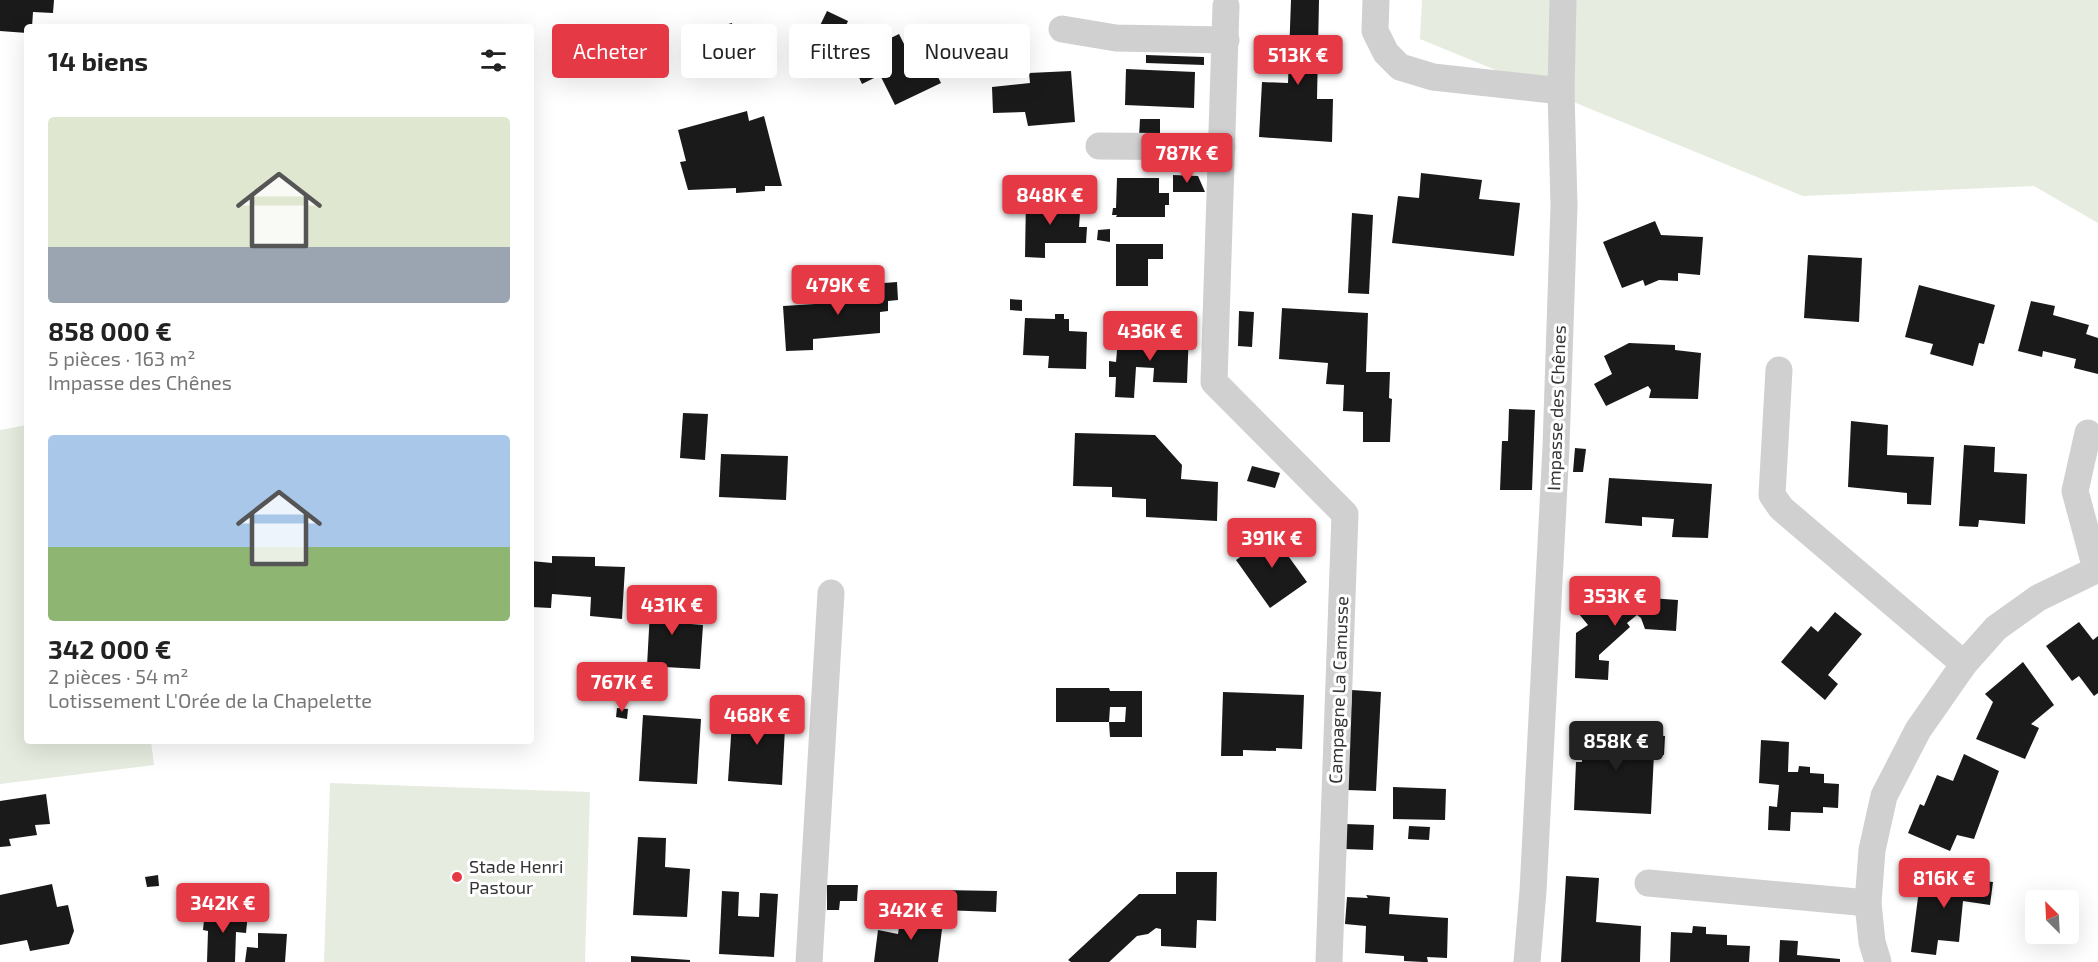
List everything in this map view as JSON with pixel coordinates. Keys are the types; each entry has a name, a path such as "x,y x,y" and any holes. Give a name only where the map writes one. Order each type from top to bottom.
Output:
{"street":[{"path":"1376,0 1375,30 1386,53 1400,67 1433,77 1561,91"},
{"name":"Impasse des Chênes","path":"1527,962 1533,891 1556,447 1564,206 1561,91 1563,0"},
{"name":"Campagne La Camusse","path":"1226,6 1214,382 1345,514 1329,962"},
{"path":"1062,29 1116,38 1226,40"},
{"path":"1099,146 1221,147"},
{"path":"1779,370 1772,495 1781,508 1964,664"},
{"path":"1878,962 1872,942 1868,903 1872,850 1884,796 1918,730 1964,664 1996,628 2038,598 2097,569 2075,491 2088,433"},
{"path":"809,962 831,593"},
{"path":"1648,884 1868,903"}],"shaded area":[{"path":"1422,0 2098,0 2098,223 2034,186 1803,196 1420,39"},
{"path":"24,426 24,744 151,744 154,765 0,784 0,430"},
{"name":"Stade Henri Pastour","path":"330,783 590,792 585,962 324,962"}],"building":[{"path":"0,0 54,0 53,13 33,12 32,24 24,24 24,33 0,31"},
{"path":"1291,0 1319,0 1317,99 1333,99 1332,142 1259,137 1262,82 1288,83"},
{"path":"827,11 848,21 847,24 821,24"},
{"path":"899,34 904,44 904,78 938,78 941,83 895,105 882,78 892,78 892,37"},
{"path":"1146,55 1204,57 1204,65 1146,63"},
{"path":"1126,69 1195,72 1194,108 1125,105"},
{"path":"1071,71 1075,122 1028,126 1025,112 993,113 992,87 1030,83 1030,73"},
{"path":"859,78 874,78 862,84"},
{"path":"747,111 749,121 764,116 782,186 765,186 765,191 736,193 736,188 688,190 680,162 686,161 678,130"},
{"path":"1140,119 1160,119 1160,137 1139,137"},
{"path":"1421,173 1482,180 1479,199 1520,203 1514,256 1392,243 1398,196 1419,198"},
{"path":"1173,175 1198,176 1205,192 1173,192"},
{"path":"1117,178 1159,178 1159,193 1169,193 1169,205 1165,205 1165,217 1116,217 1117,215 1112,215 1113,208 1116,208"},
{"path":"1026,197 1061,197 1061,213 1080,213 1079,227 1087,227 1086,243 1045,243 1045,258 1025,257"},
{"path":"1352,213 1373,215 1369,294 1348,293"},
{"path":"1655,221 1661,235 1703,237 1700,275 1678,273 1678,281 1659,280 1645,286 1643,280 1622,288 1603,242"},
{"path":"1110,229 1110,242 1097,240 1098,230"},
{"path":"1116,244 1163,244 1163,259 1148,259 1148,286 1116,286"},
{"path":"1808,255 1862,258 1859,322 1804,318"},
{"path":"897,282 898,300 888,301 888,311 880,312 880,333 813,339 813,350 786,351 783,306 847,302 845,286"},
{"path":"1919,285 1995,305 1984,344 1979,343 1973,366 1930,354 1933,344 1905,337"},
{"path":"1010,299 1022,300 1022,311 1010,310"},
{"path":"2031,301 2055,306 2053,315 2089,325 2086,334 2098,338 2098,374 2074,368 2076,359 2043,351 2042,357 2018,351"},
{"path":"1282,308 1368,313 1366,372 1390,372 1389,398 1392,399 1390,442 1363,442 1363,412 1343,411 1344,385 1326,384 1328,363 1279,359"},
{"path":"1239,311 1254,312 1252,347 1238,346"},
{"path":"1055,314 1064,314 1064,319 1069,319 1069,331 1087,332 1086,369 1048,368 1049,356 1023,355 1025,318 1055,319"},
{"path":"1179,331 1189,331 1187,383 1153,382 1154,368 1136,367 1134,398 1115,397 1116,377 1109,377 1109,361 1116,362 1118,339 1178,341"},
{"path":"1629,343 1675,345 1675,350 1701,353 1698,399 1649,398 1651,390 1648,386 1606,406 1594,384 1612,374 1604,356"},
{"path":"1509,409 1535,410 1532,490 1500,490 1502,441 1508,441"},
{"path":"683,413 708,414 705,460 680,458"},
{"path":"1851,421 1888,425 1887,455 1934,457 1931,505 1907,504 1907,493 1848,487"},
{"path":"1075,433 1155,435 1182,465 1181,479 1218,482 1217,521 1146,517 1146,499 1112,497 1112,487 1073,486"},
{"path":"1964,445 1995,447 1994,472 2027,474 2025,524 1979,520 1978,527 1959,526"},
{"path":"1575,448 1586,449 1583,472 1573,472"},
{"path":"721,454 788,456 786,500 719,497"},
{"path":"1252,466 1280,473 1275,488 1247,481"},
{"path":"1609,478 1712,484 1708,538 1672,537 1674,519 1642,517 1642,526 1605,523"},
{"path":"1281,528 1290,540 1281,546 1307,582 1270,608 1236,560"},
{"path":"552,556 595,557 595,566 625,567 622,619 590,616 591,597 552,594 551,608 534,607 534,561 552,563"},
{"path":"651,593 680,594 678,623 703,625 700,669 647,666"},
{"path":"1580,593 1600,594 1610,604 1621,596 1678,600 1676,631 1645,629 1641,618 1637,615 1627,623 1630,627 1599,655 1599,660 1609,661 1608,680 1575,678 1576,633 1588,625 1579,614"},
{"path":"1835,612 1862,634 1828,675 1838,684 1825,700 1781,662 1811,626 1818,632"},
{"path":"2079,622 2093,640 2098,636 2098,693 2094,696 2079,676 2072,681 2046,646"},
{"path":"2023,662 2054,705 2031,724 2039,728 2025,759 1976,739 1993,702 1985,694"},
{"path":"1056,688 1109,688 1110,691 1142,691 1142,737 1110,737 1109,722 1056,722","holes":["1110,707 1126,707 1125,722 1109,722"]},
{"path":"1352,690 1381,692 1376,791 1347,790"},
{"path":"1223,692 1304,695 1302,749 1243,750 1243,756 1221,756"},
{"path":"733,707 786,709 782,785 728,781"},
{"path":"617,708 628,709 627,719 616,717"},
{"path":"643,715 701,719 697,784 639,781"},
{"path":"1581,728 1619,730 1618,734 1665,736 1664,755 1654,754 1651,814 1574,810 1576,762 1582,762"},
{"path":"1761,740 1789,742 1788,772 1798,772 1799,766 1810,767 1810,773 1824,774 1824,783 1839,784 1838,808 1823,807 1823,813 1791,812 1790,831 1768,830 1769,806 1777,807 1779,785 1759,783"},
{"path":"1964,754 1999,771 1974,839 1957,835 1950,851 1908,833 1920,804 1924,806 1937,775 1953,781"},
{"path":"1393,787 1446,789 1445,820 1393,819"},
{"path":"46,794 50,824 35,825 37,835 9,839 11,846 0,847 0,801"},
{"path":"1345,824 1374,825 1373,850 1344,849"},
{"path":"1409,826 1430,827 1429,840 1408,839"},
{"path":"638,837 666,838 665,867 690,869 687,917 633,915"},
{"path":"1176,872 1217,872 1216,921 1197,920 1196,948 1161,946 1161,929 1156,928 1148,934 1137,936 1109,962 1071,962 1068,960 1139,894 1176,894"},
{"path":"1921,874 1993,882 1990,905 1963,901 1959,942 1938,940 1936,955 1911,952"},
{"path":"158,875 159,886 147,887 145,877"},
{"path":"1566,876 1599,878 1596,922 1641,926 1640,962 1561,962"},
{"path":"52,884 57,907 68,905 74,931 69,944 30,951 27,940 0,945 0,895"},
{"path":"827,885 858,885 857,901 840,901 839,910 827,910"},
{"path":"942,890 997,891 996,912 942,910"},
{"path":"722,891 739,892 738,916 759,917 760,893 778,894 774,957 719,954"},
{"path":"1366,895 1390,897 1389,914 1448,918 1447,958 1427,957 1428,962 1404,961 1404,956 1365,953 1366,926 1345,924 1347,897 1368,898"},
{"path":"205,910 248,913 246,933 236,932 235,962 207,962 208,931 203,930"},
{"path":"901,914 943,921 938,962 874,962 878,930 898,934"},
{"path":"1693,926 1706,927 1706,934 1727,935 1727,945 1750,946 1749,962 1670,962 1671,932 1692,933"},
{"path":"258,933 287,934 285,962 245,962 247,947 258,948"},
{"path":"1780,940 1798,941 1797,955 1840,959 1840,962 1779,962"},
{"path":"631,956 690,960 690,962 631,962"}],"place":[{"name":"Stade Henri Pastour","path":"457,877"}]}
